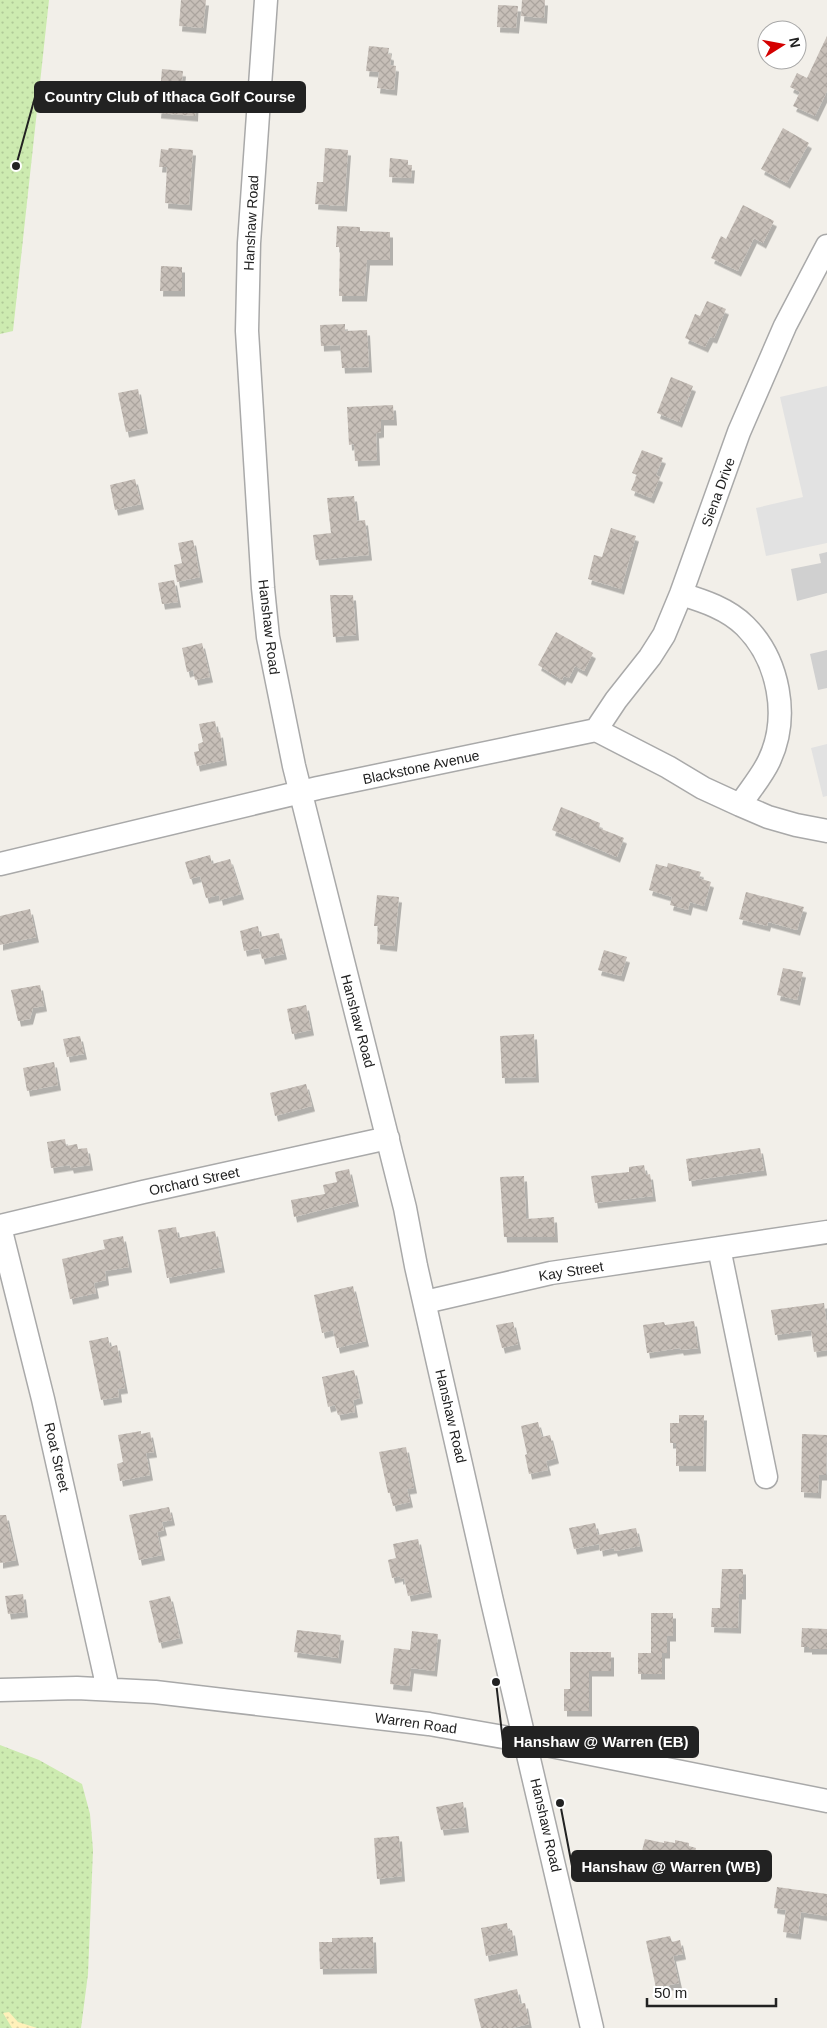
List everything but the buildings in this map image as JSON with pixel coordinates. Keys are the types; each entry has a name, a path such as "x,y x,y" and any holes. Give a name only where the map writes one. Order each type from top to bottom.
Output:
{"street":[{"name":"Hanshaw Road","path":"266,0 249,243 247,340 262,578 268,637 279,696 301,792 405,1208 492,1601 592,2028"},
{"name":"Siena Drive","path":"596,730 664,635 682,594 739,432 785,326 827,246"},
{"path":"682,594 716,605 745,626 767,655 779,690 780,726 769,760 740,805"},
{"name":"Blackstone Avenue","path":"0,864 301,792 596,730"},
{"path":"596,730 668,767 703,788 740,805 768,817 827,831"},
{"name":"Orchard Street","path":"0,1227 151,1190 388,1138"},
{"name":"Roat Street","path":"0,1227 43,1399 108,1689"},
{"name":"Kay Street","path":"425,1302 551,1273 827,1232"},
{"path":"719,1248 766,1477"},
{"name":"Warren Road","path":"0,1690 77,1688 156,1692 429,1724 526,1741 827,1802"}],"shaded area":[{"path":"827,386 827,543 766,556 756,508 803,497 780,397"},
{"path":"827,552 827,593 797,601 791,569 821,563 819,554"},
{"path":"827,650 827,688 818,690 810,654"},
{"path":"827,744 827,796 823,797 811,748"}],"green space":[{"path":"0,0 49,0 13,331 0,334"},
{"path":"0,1745 39,1760 82,1784 90,1814 93,1850 88,1974 81,2028 0,2028"}],"sand":[{"path":"9,2012 18,2022 37,2028 12,2028 3,2013"}],"place":[{"name":"Country Club of Ithaca Golf Course","path":"16,166"},
{"name":"Hanshaw @ Warren (EB)","path":"496,1682"},
{"name":"Hanshaw @ Warren (WB)","path":"560,1803"}]}
